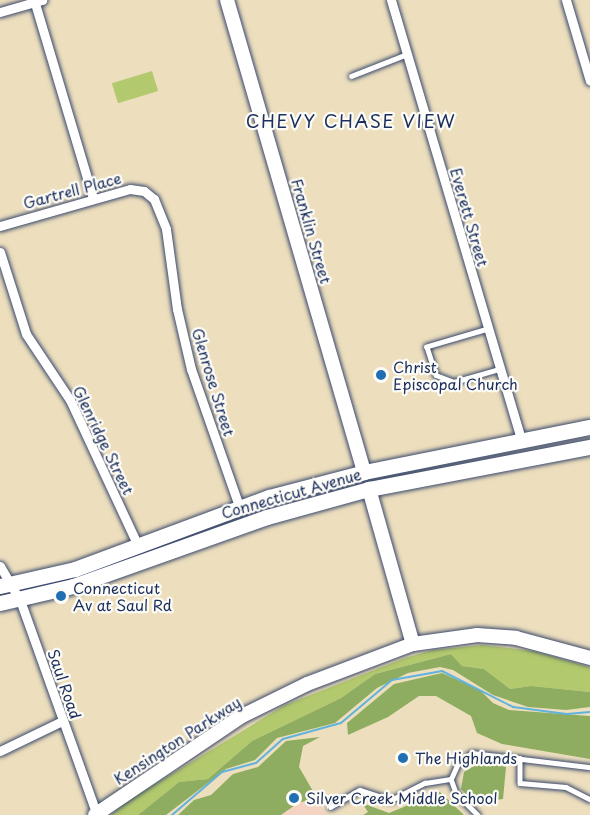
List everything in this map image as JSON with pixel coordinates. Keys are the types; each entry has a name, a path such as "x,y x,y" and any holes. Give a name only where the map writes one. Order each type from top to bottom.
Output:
{"main road":[{"name":"Connecticut Avenue","path":"5,586 75,568 239,506 364,472 522,443 590,427"},
{"name":"Connecticut Avenue","path":"0,603 20,600 309,505 369,489 590,447"},
{"path":"369,489 372,478 405,469 411,463"},
{"path":"309,505 319,493 352,484 364,472"}],"street":[{"name":"Franklin Street","path":"226,0 364,472"},
{"name":"Everett Street","path":"391,0 522,443"},
{"path":"567,0 590,81"},
{"path":"0,12 37,1 93,198"},
{"name":"Gartrell Place","path":"0,226 130,189 144,191 158,205 166,229"},
{"name":"Glenrose Street","path":"166,229 177,309 191,369 239,506"},
{"name":"Glenridge Street","path":"0,252 26,334 70,400 137,544"},
{"path":"369,489 412,644"},
{"name":"Saul Road","path":"0,566 5,586 20,600 96,815"},
{"name":"Kensington Parkway","path":"96,815 242,716 307,684 412,644 477,635 516,638 590,658"},
{"path":"0,752 62,721"}],"lane":[{"path":"351,76 407,54"},
{"path":"488,329 428,347 436,375 454,382 500,369"},
{"path":"478,815 456,794 451,780 458,763 472,753 590,768"},
{"path":"520,758 520,783 566,787 590,798"},
{"path":"330,807 360,790 391,800 425,783 451,780"}],"shaded area":[{"name":"Silver Creek Middle School","path":"306,780 326,815 238,815"}],"green space":[{"path":"152,71 158,91 118,103 112,83"},
{"path":"482,645 533,651 590,667 590,692 531,686 510,689 484,669 462,666 451,654 375,674 341,698 252,741 208,779 179,782 138,815 111,815 124,803 285,705 405,658 433,650"},
{"path":"451,654 462,666 484,669 510,689 531,686 590,692 590,707 566,710 528,707 493,695 453,670 440,667 408,673 377,688 335,723 277,738 255,760 226,769 166,815 138,815 179,782 208,779 252,741 341,698 375,674"},
{"path":"442,673 480,690 493,703 509,710 590,716 590,759 502,744 477,733 471,716 436,696 419,696 388,717 348,735 347,723 394,684"},
{"path":"320,737 303,746 299,767 317,798 298,803 281,815 178,815 194,800 211,795 233,774 258,767 286,741"},
{"path":"481,762 506,767 503,799 475,803 461,789 464,772"},
{"path":"440,792 464,815 363,815 368,812 362,803 389,813"}],"waterway":[{"path":"172,815 222,772 256,763 283,739 341,723 392,680 442,671 513,707 567,714 590,712"}],"place":[{"name":"Christ Episcopal Church","path":"381,375"},
{"name":"Connecticut Av at Saul Rd","path":"61,596"},
{"name":"The Highlands","path":"403,758"},
{"name":"Silver Creek Middle School","path":"294,798"}],"district":[{"name":"CHEVY CHASE VIEW","path":"351,121"}]}
